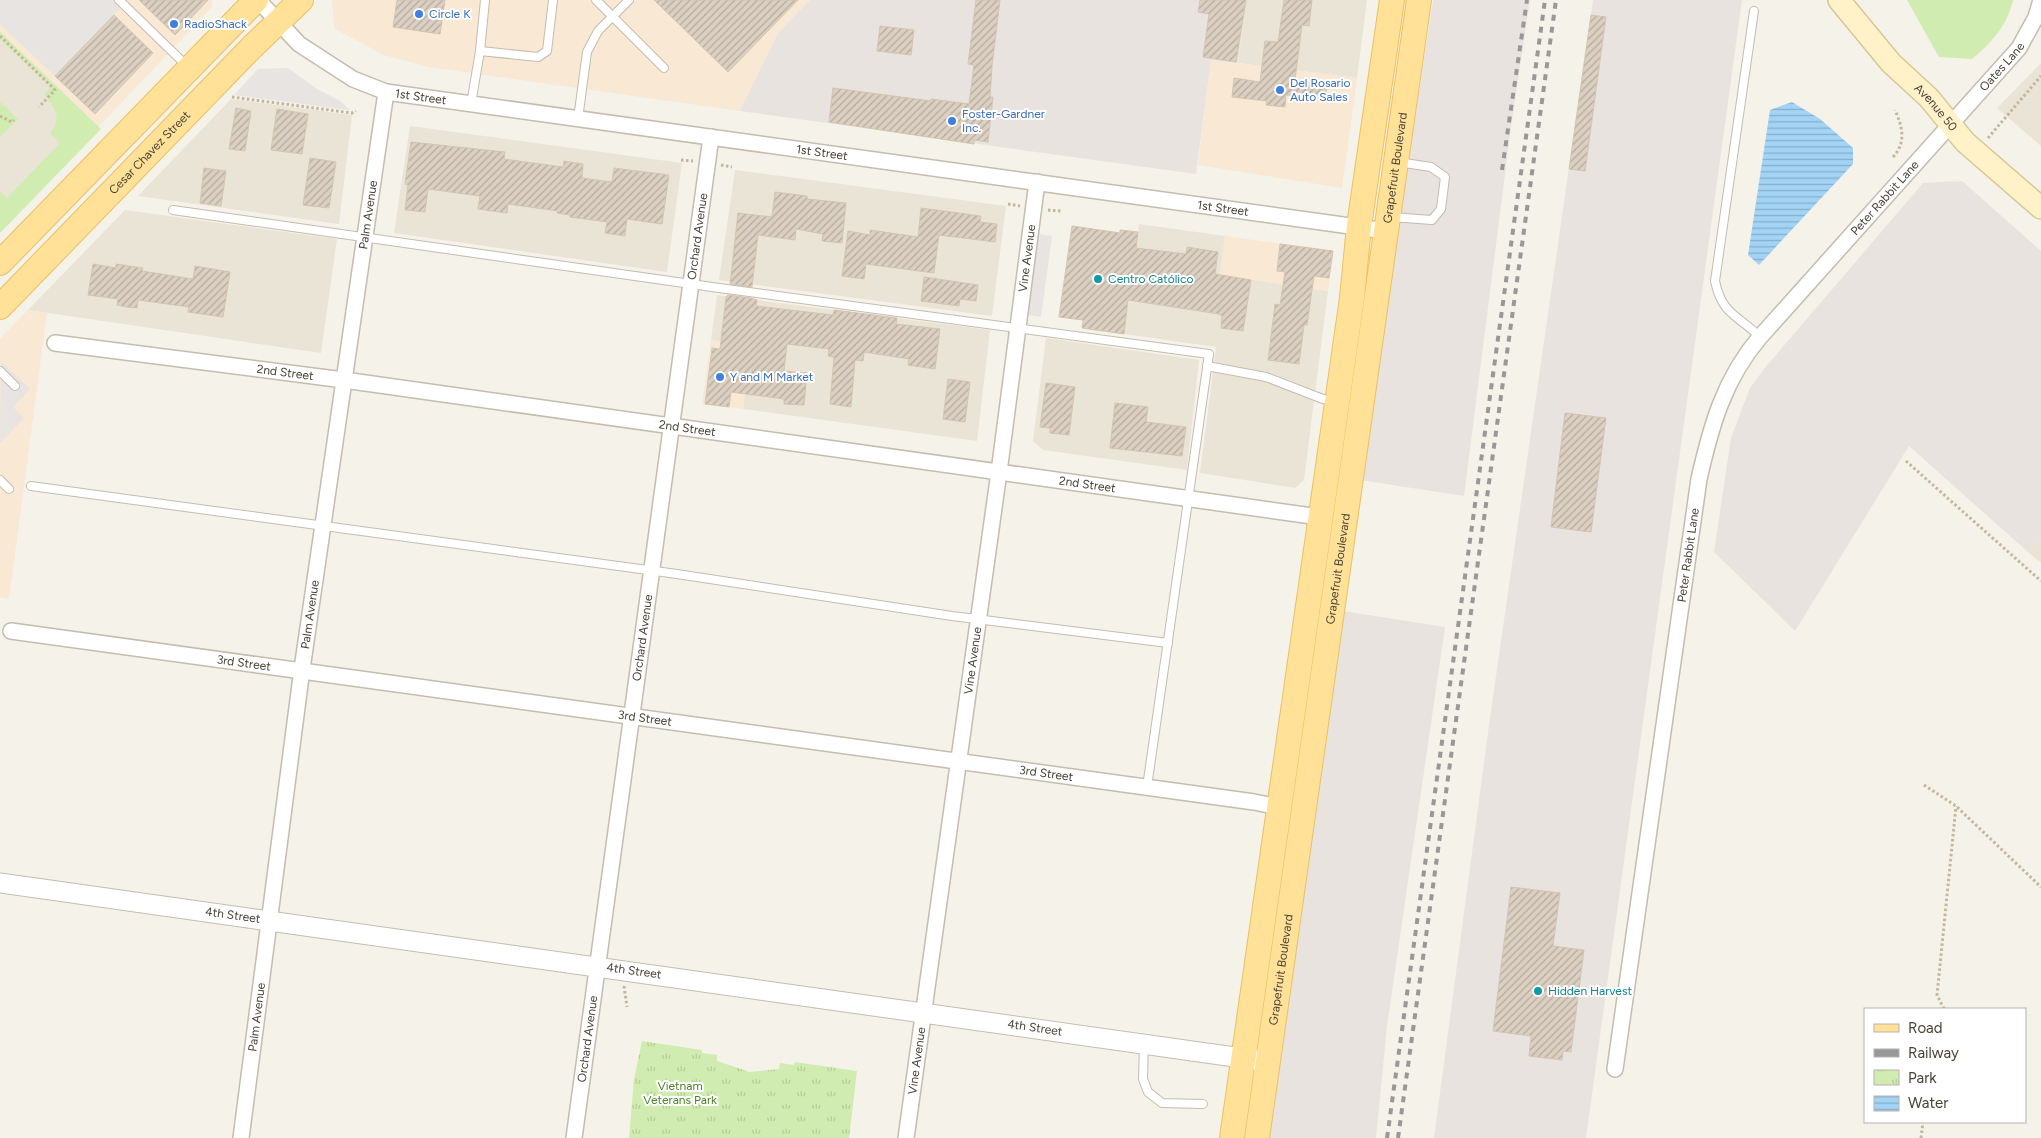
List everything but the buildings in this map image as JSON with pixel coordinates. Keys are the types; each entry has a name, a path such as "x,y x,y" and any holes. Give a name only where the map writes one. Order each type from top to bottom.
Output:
{"main road":[{"path":"0,263 257,0"},
{"name":"Cesar Chavez Street","path":"0,307 301,0"},
{"name":"Grapefruit Boulevard","path":"1232,1138 1319,516 1352,298 1359,226 1392,0"},
{"name":"Grapefruit Boulevard","path":"1257,1138 1419,0"},
{"name":"Avenue 50","path":"1839,0 1891,63 1929,98 1976,151 2041,208"}],"street":[{"name":"1st Street","path":"257,0 280,20 299,44 353,79 386,92 1359,226 1387,224"},
{"name":"Oates Lane","path":"1951,125 2019,48 2036,17 2041,0"},
{"name":"Palm Avenue","path":"241,1138 302,669 386,92"},
{"name":"Peter Rabbit Lane","path":"1615,1070 1699,479 1710,430 1724,390 1739,364 1760,337 1951,125"},
{"name":"Orchard Avenue","path":"574,1138 711,137"},
{"name":"Vine Avenue","path":"906,1138 999,472 1036,182"},
{"name":"2nd Street","path":"55,343 344,380 1319,516"},
{"name":"3rd Street","path":"11,631 302,669 1254,802 1279,808"},
{"name":"4th Street","path":"0,883 596,967 924,1010 1267,1062"}],"lane":[{"path":"119,0 190,68"},
{"path":"471,105 480,51 485,0"},
{"path":"480,51 538,57 547,51 553,0"},
{"path":"596,0 664,68"},
{"path":"578,119 587,52 598,31 629,0"},
{"path":"1754,11 1715,282 1719,299 1729,312 1760,337"},
{"path":"1387,224 1432,220 1441,209 1445,177 1431,167 1396,161"},
{"path":"173,210 1209,354 1147,787"},
{"path":"1207,366 1266,377 1323,399 1336,400"},
{"path":"0,371 16,386"},
{"path":"0,480 9,489"},
{"path":"31,486 1168,644"},
{"path":"1144,1043 1142,1079 1148,1092 1162,1103 1203,1104"}],"path":[{"path":"0,36 55,90 39,107"},
{"path":"1976,151 2041,76"},
{"path":"229,96 352,113 356,111"},
{"path":"1893,157 1897,153 1903,131 1895,110"},
{"path":"0,116 12,122 14,120"},
{"path":"1906,461 2041,581"},
{"path":"1924,786 1956,806 2041,887"},
{"path":"1944,1008 1938,995 1956,806"},
{"path":"623,983 627,1007"},
{"path":"1921,1138 1923,1123"}],"shaded area":[{"path":"0,0 212,0 212,7 98,127 0,32"},
{"path":"0,0 128,0 55,76 0,24"},
{"path":"332,0 810,0 778,33 740,111 428,67 384,55 335,29"},
{"path":"810,0 1246,0 1238,63 1211,60 1196,174 740,111 778,33"},
{"path":"1246,0 1367,0 1357,78 1238,63"},
{"path":"1433,0 1530,0 1511,127 1464,496 1360,480"},
{"path":"1593,0 1742,0 1586,1138 1434,1138 1490,718"},
{"path":"0,32 98,127 0,227"},
{"path":"1211,60 1357,78 1342,188 1198,165"},
{"path":"2041,63 2041,146 1997,108"},
{"path":"288,68 317,89 340,101 350,110 234,95 258,69"},
{"path":"231,99 352,115 339,224 138,196"},
{"path":"410,126 682,163 667,272 394,233"},
{"path":"735,170 1006,206 992,316 719,280"},
{"path":"1962,181 2041,251 2041,537 2028,552 1909,446 1795,631 1714,552 1731,438 1750,388 1764,369 1923,183"},
{"path":"125,210 337,239 321,353 28,310"},
{"path":"1139,224 1225,236 1220,275 1328,291 1304,480 1295,488 1200,473 1216,347 1124,334"},
{"path":"1039,234 1052,236 1041,317 1028,315"},
{"path":"1225,236 1333,251 1328,291 1220,275"},
{"path":"717,295 990,330 977,441 743,409 751,345 711,340"},
{"path":"28,310 47,313 9,599 0,597 0,339"},
{"path":"1046,338 1199,360 1187,470 1043,450 1033,441"},
{"path":"711,340 751,345 743,409 702,404"},
{"path":"1,362 30,389 13,407 24,418 0,443"},
{"path":"2041,537 2041,563 2028,552"},
{"path":"1343,611 1445,627 1387,1026 1376,1138 1270,1138 1284,1015"}],"green space":[{"path":"1907,0 2013,0 2003,26 1972,59 1939,57"},
{"path":"0,32 101,129 0,233 0,192 7,198 60,143 50,133 54,128 57,118 54,109 44,95 51,87 0,39"},
{"path":"0,102 18,119 0,137"},
{"name":"Vietnam Veterans Park","path":"642,1041 702,1050 702,1053 717,1055 717,1061 750,1072 779,1069 780,1063 794,1065 795,1062 857,1071 849,1138 629,1138 634,1079"}],"water":[{"path":"1792,102 1820,119 1853,148 1853,164 1759,265 1748,255 1770,110"}],"railway":[{"path":"1502,170 1527,0"},
{"path":"1387,1138 1545,0"},
{"path":"1398,1138 1556,0"}],"place":[{"name":"Circle K","path":"419,14"},
{"name":"RadioShack","path":"174,24"},
{"name":"Del Rosario Auto Sales","path":"1280,90"},
{"name":"Foster-Gardner Inc.","path":"952,121"},
{"name":"Centro Católico","path":"1098,279"},
{"name":"Y and M Market","path":"720,377"},
{"name":"Hidden Harvest","path":"1538,991"}]}
